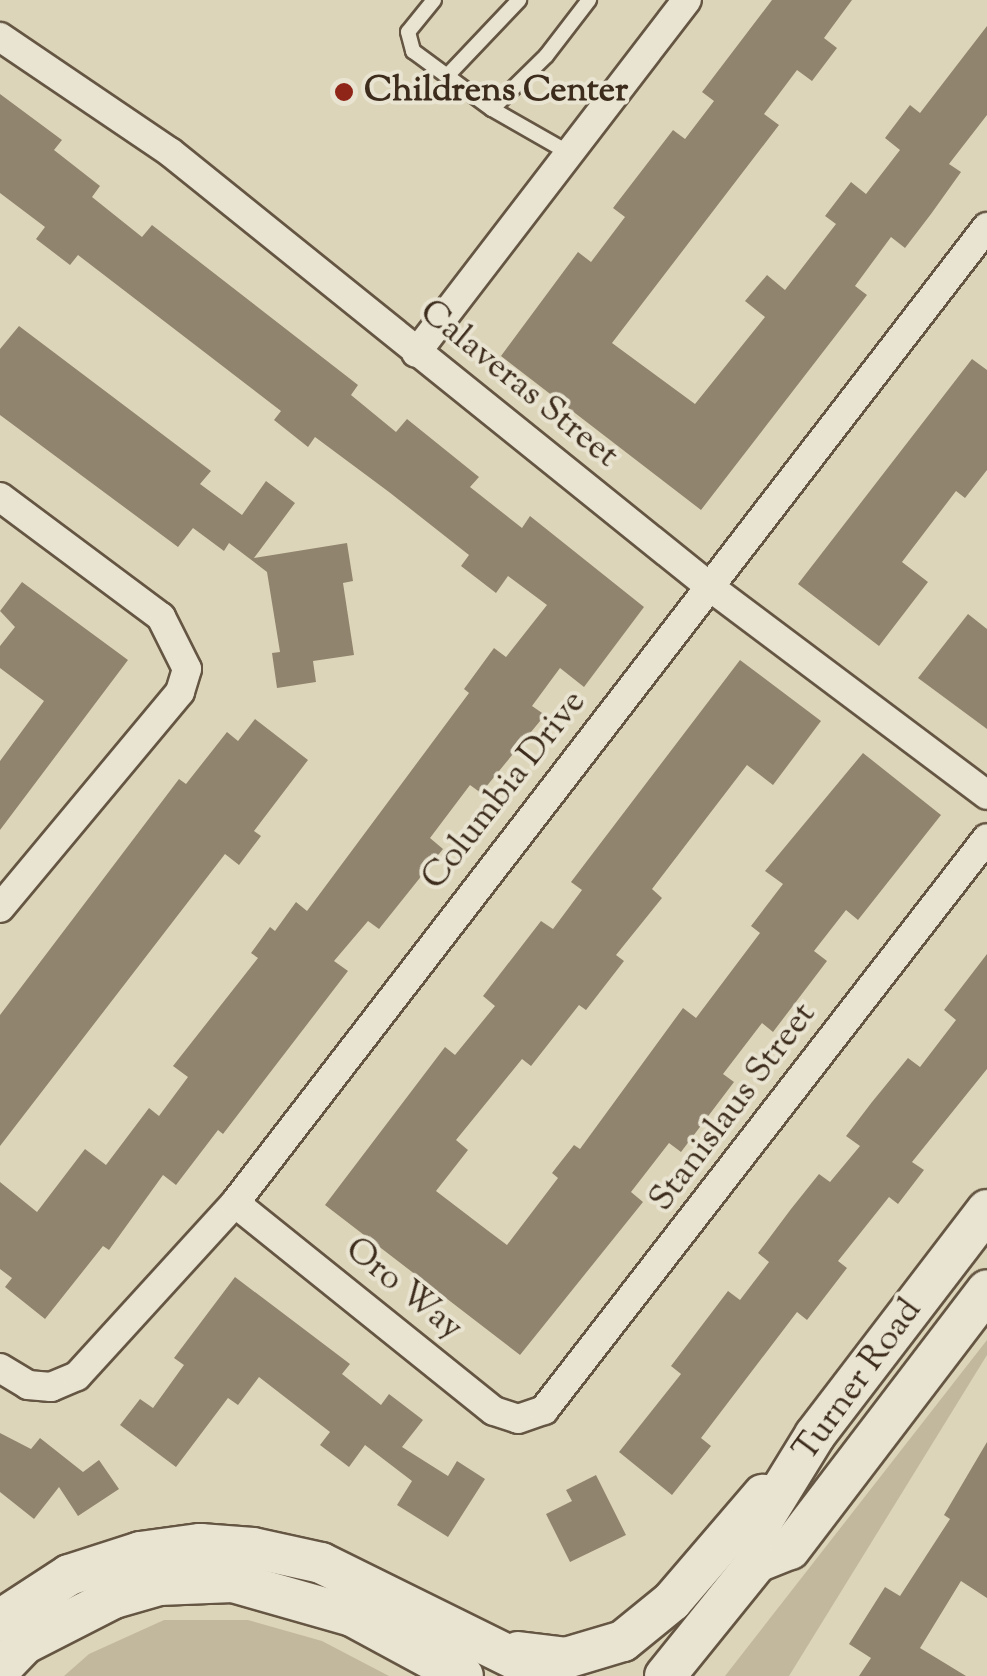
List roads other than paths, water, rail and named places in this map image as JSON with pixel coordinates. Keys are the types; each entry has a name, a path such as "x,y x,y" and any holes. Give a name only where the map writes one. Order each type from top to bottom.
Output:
{"main road":[{"name":"Turner Road","path":"757,1562 756,1531 815,1435 987,1210"},
{"name":"Turner Road","path":"665,1676 757,1562 790,1549 987,1290"},
{"path":"506,1650 566,1658 623,1641 672,1601 815,1435"},
{"path":"0,1620 69,1575 140,1552 200,1544 320,1562 506,1650 550,1676"},
{"path":"0,1670 24,1644 114,1598 159,1585 233,1582 352,1616 461,1675"}],"street":[{"path":"416,353 687,0"},
{"name":"Calaveras Street","path":"0,37 170,152 710,587 987,796"},
{"name":"Columbia Drive","path":"0,1368 28,1385 63,1382 78,1376 235,1203 987,227"},
{"path":"0,497 161,617 186,670 165,712 0,908"},
{"name":"Stanislaus Street","path":"532,1414 570,1384 987,838"},
{"name":"Oro Way","path":"235,1203 494,1411 518,1418 532,1414"}],"lane":[{"path":"434,0 408,40 447,76 492,109 568,152"},
{"path":"447,76 519,0"},
{"path":"492,109 546,56 589,0"}],"place":[{"name":"Childrens Center","path":"344,92"}]}
